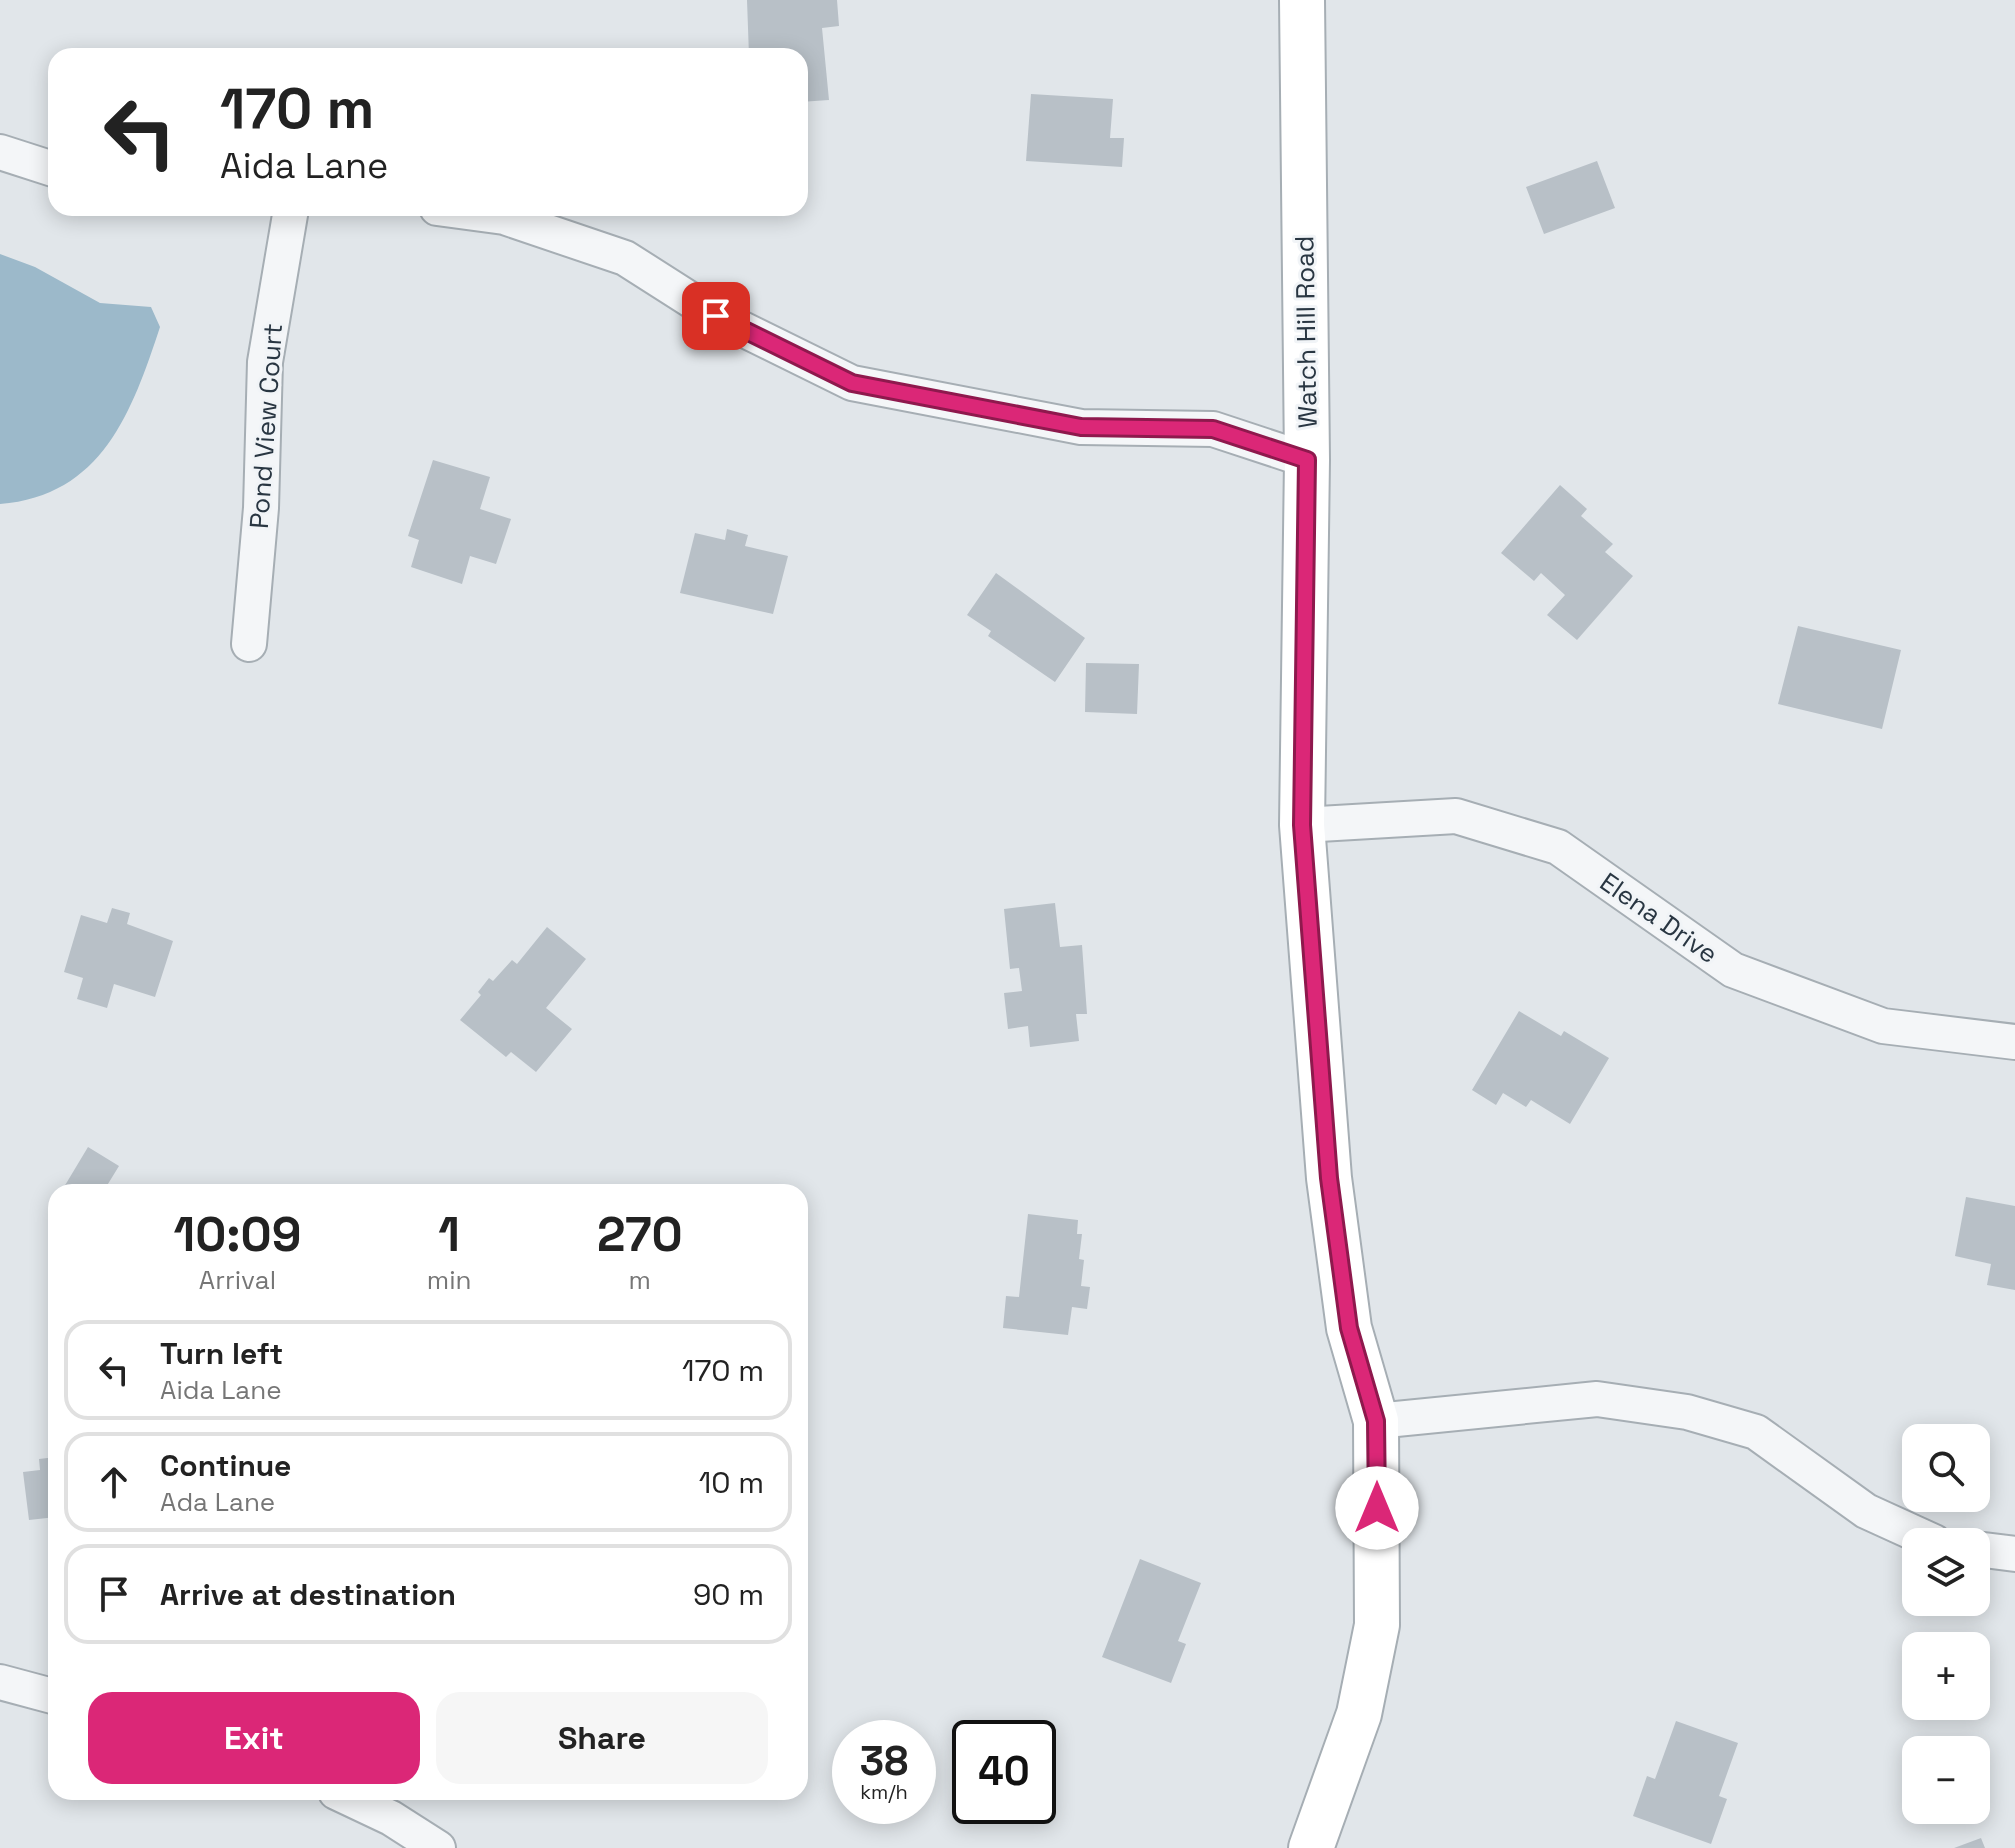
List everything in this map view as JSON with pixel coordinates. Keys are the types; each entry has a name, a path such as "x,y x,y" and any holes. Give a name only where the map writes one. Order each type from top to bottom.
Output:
{"street":[{"name":"Watch Hill Road","path":"1302,0 1307,460 1302,825 1329,1178 1349,1328 1376,1421 1377,1625 1359,1714 1311,1848"},
{"path":"0,152 48,167"},
{"name":"Pond View Court","path":"249,644 261,508 265,362 290,216"},
{"path":"497,216 625,258 716,316 852,383 1081,427 1213,429 1307,460"},
{"name":"Elena Drive","path":"1302,825 1456,816 1558,847 1733,970 1883,1026 2015,1042"},
{"path":"1376,1421 1597,1399 1687,1412 1756,1432 1866,1511 1903,1528"},
{"path":"1990,1551 2015,1554"},
{"path":"0,1682 48,1695"},
{"path":"353,1800 391,1818 438,1848"}],"water":[{"path":"0,254 35,267 100,303 151,307 160,327 124,418 108,444 88,467 64,485 35,498 0,504"}],"building":[{"path":"747,0 837,0 839,26 822,28 829,100 808,101 808,48 749,48"},
{"path":"1031,94 1113,99 1110,138 1124,138 1122,167 1026,161"},
{"path":"1597,161 1615,208 1544,234 1526,187"},
{"path":"433,460 490,477 480,509 511,519 496,564 470,556 462,584 411,567 419,540 408,536"},
{"path":"1560,485 1587,509 1581,516 1613,544 1605,552 1633,576 1577,640 1547,615 1565,595 1541,573 1534,581 1501,553"},
{"path":"727,529 748,535 745,546 788,556 773,614 680,593 695,533 725,540"},
{"path":"996,573 1085,638 1055,682 988,636 991,631 967,615"},
{"path":"1798,626 1901,650 1882,729 1778,704"},
{"path":"1086,663 1139,664 1137,714 1085,712"},
{"path":"1055,903 1060,947 1082,945 1087,1014 1076,1014 1079,1041 1030,1047 1028,1026 1008,1029 1004,993 1022,991 1019,968 1010,969 1004,909"},
{"path":"112,908 130,913 127,924 173,941 155,997 114,984 107,1008 77,999 83,978 64,972 81,915 107,923"},
{"path":"547,927 586,959 546,1008 572,1029 536,1072 511,1052 506,1057 460,1020 481,995 478,992 489,978 493,981 512,960 517,964"},
{"path":"1519,1011 1561,1036 1564,1031 1609,1058 1570,1124 1531,1100 1526,1107 1503,1093 1496,1105 1472,1090"},
{"path":"88,1147 119,1166 108,1184 66,1184"},
{"path":"1966,1197 2015,1206 2015,1290 1987,1285 1991,1264 1955,1256"},
{"path":"1028,1214 1078,1220 1077,1234 1082,1234 1079,1259 1084,1260 1081,1286 1090,1287 1087,1309 1072,1307 1068,1335 1003,1328 1006,1296 1019,1297"},
{"path":"48,1458 48,1518 29,1520 23,1472 40,1470 39,1459"},
{"path":"1140,1559 1201,1583 1178,1641 1186,1644 1171,1683 1102,1657"},
{"path":"1676,1721 1738,1743 1719,1796 1727,1799 1711,1844 1633,1816 1647,1776 1655,1779"},
{"path":"1981,1838 1985,1848 1954,1848"}],"route":[{"path":"716,316 852,383 1081,427 1213,429 1307,460 1302,825 1329,1178 1349,1328 1376,1421 1377,1508"}]}
